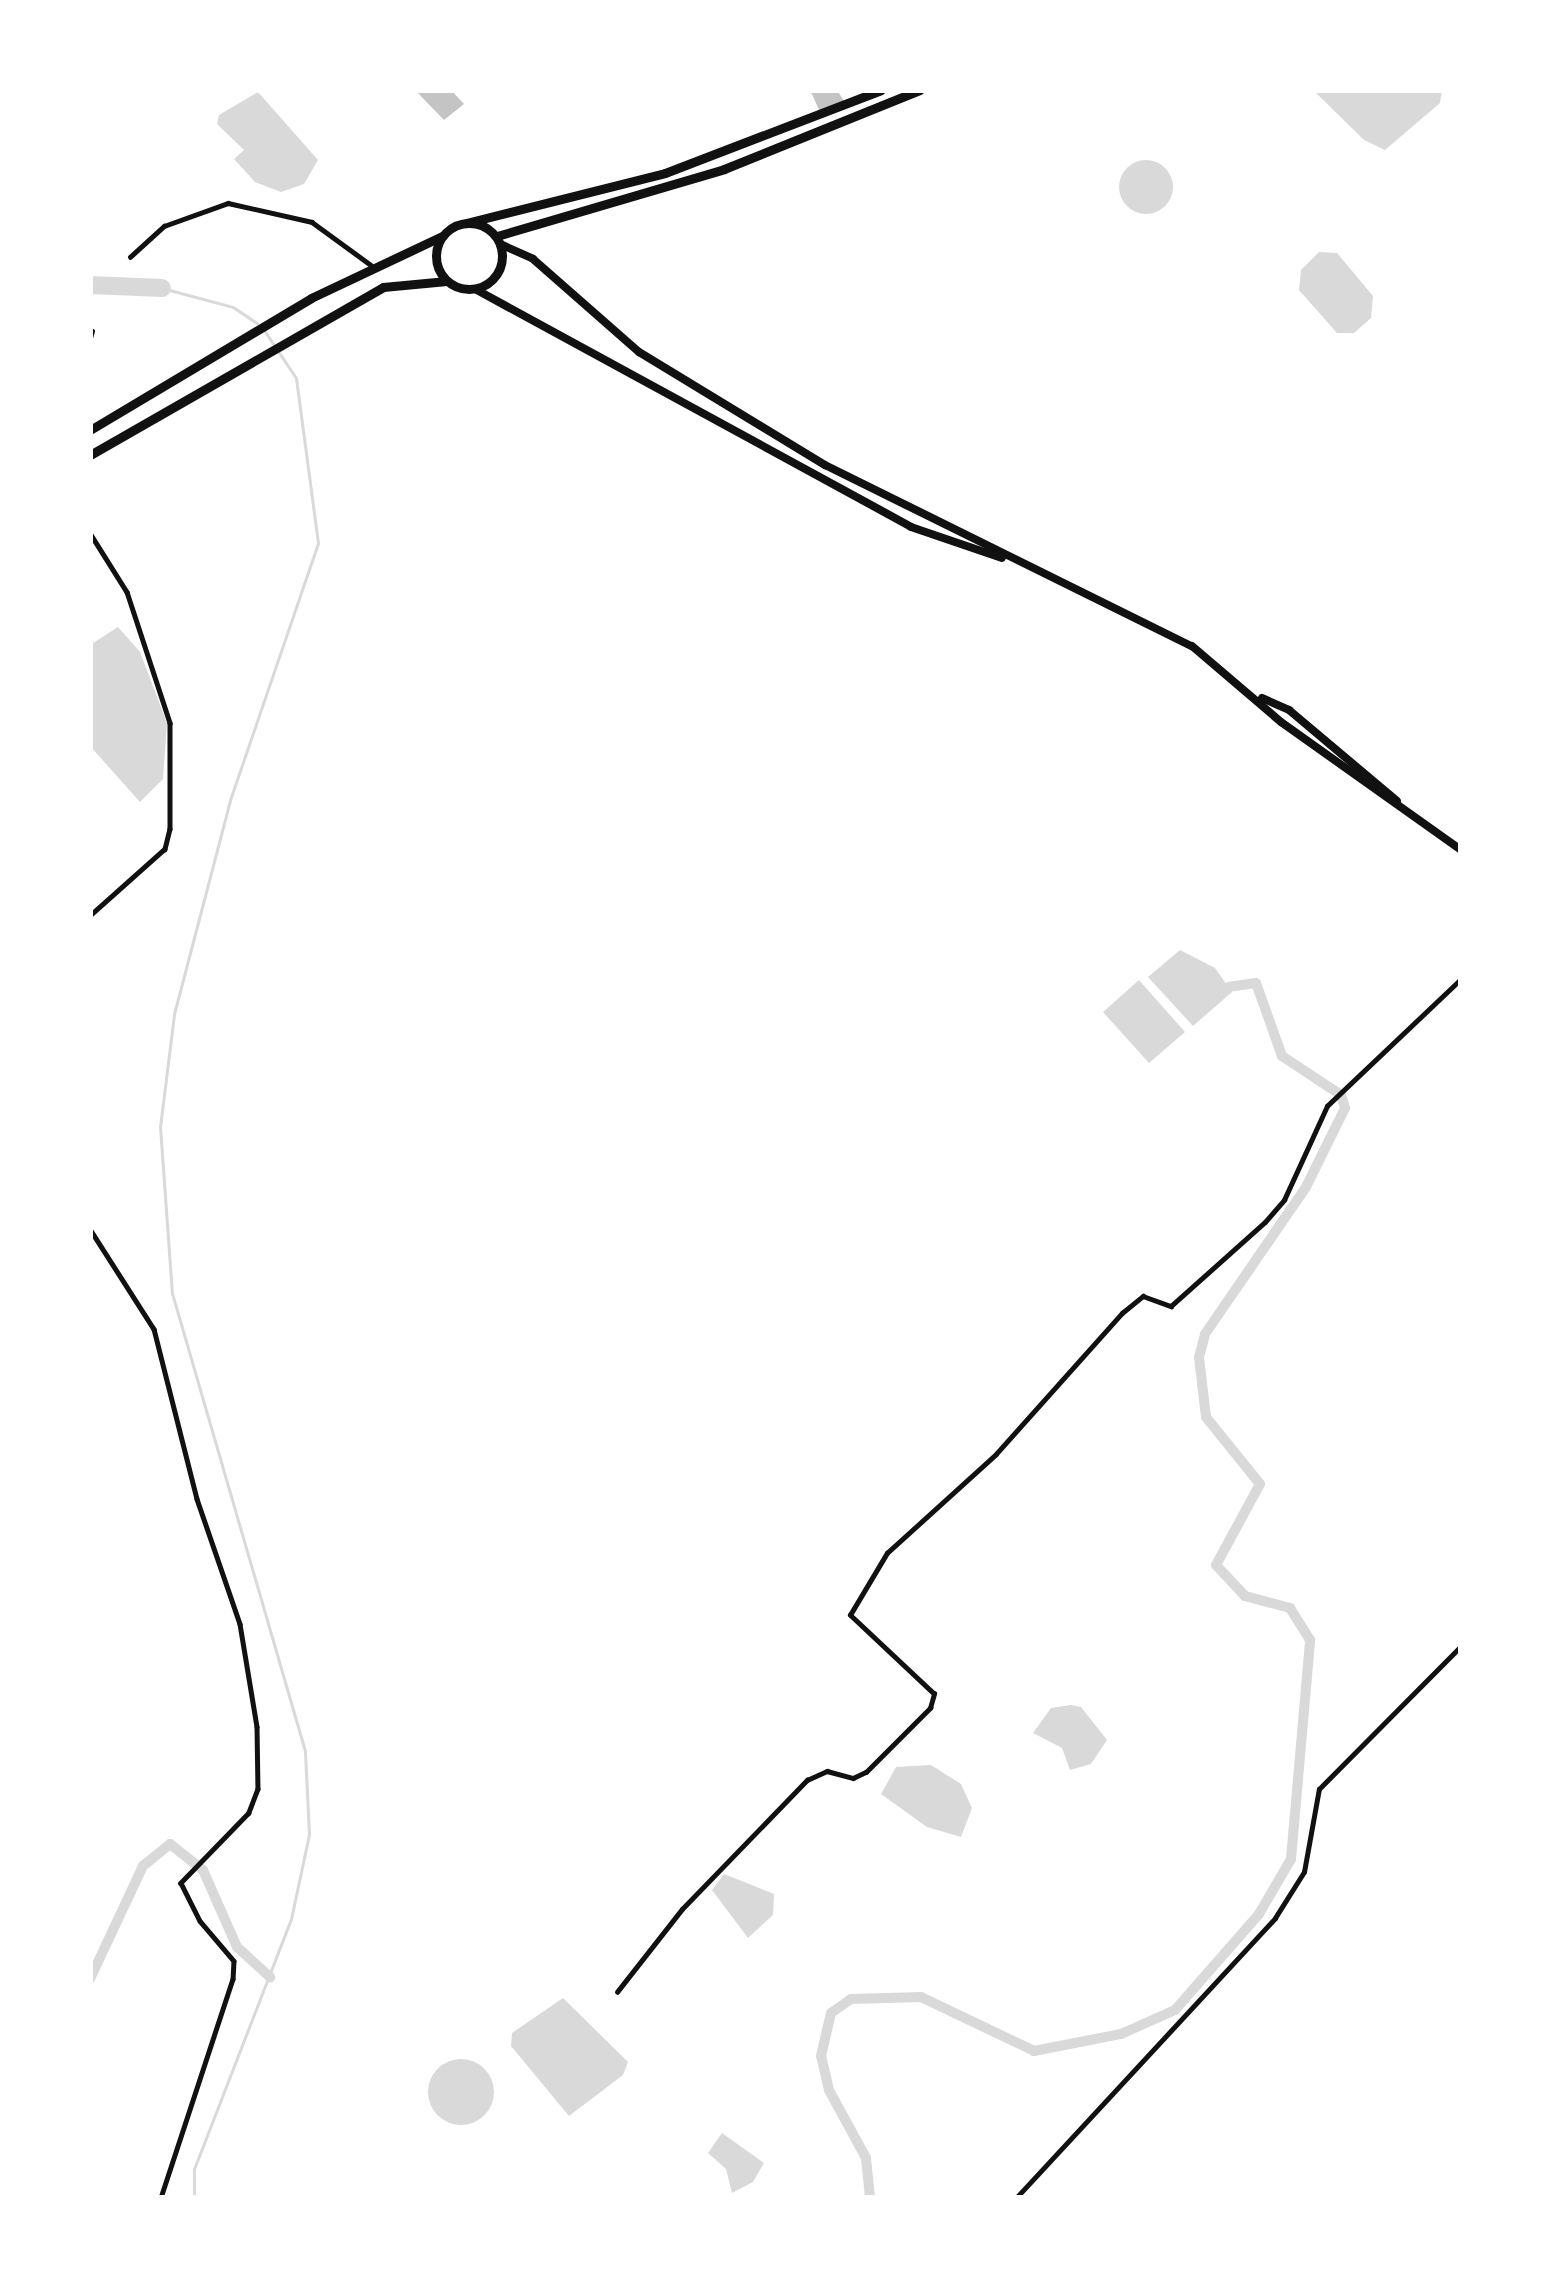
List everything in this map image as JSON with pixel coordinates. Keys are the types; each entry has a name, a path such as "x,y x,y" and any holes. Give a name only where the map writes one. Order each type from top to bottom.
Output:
{"highway":[{"path":"90,430 311,298 466,223 665,173 881,90"},
{"path":"466,223 499,240 724,169 920,90"},
{"path":"442,236 436,263 446,281"},
{"path":"90,455 323,316 383,287 446,281 475,289 499,270 499,240"}],"main road":[{"path":"499,240 533,259 639,352 825,465 1009,560 1165,630 1255,696 1288,710 1461,850"},
{"path":"475,289 911,526 1009,560"}],"street":[{"path":"130,257 164,226 228,203 312,222 375,268"},
{"path":"90,533 127,592 170,743 170,843 90,916"},
{"path":"617,1992 682,1909 807,1780 827,1771 853,1778 866,1772 929,1708 934,1694 850,1615 851,1604 897,1543 996,1454 1122,1313 1143,1296 1171,1306 1265,1222 1284,1200 1327,1106 1461,980"},
{"path":"90,1229 154,1329 251,1672 258,1789 249,1813 182,1883 200,1922 233,1960 233,1979 161,2198"},
{"path":"1016,2198 1276,1918 1304,1872 1319,1790 1461,1646"}],"shaded area":[{"path":"1313,90 1442,90 1440,103 1385,150 1364,140"},
{"path":"258,92 318,160 304,184 281,192 255,182 234,159 244,150 217,124 219,115"},
{"path":"1146,160 1165,168 1173,187 1165,206 1146,214 1127,206 1119,187 1127,168"},
{"path":"1319,252 1337,253 1373,296 1371,318 1354,333 1337,333 1299,290 1301,270"},
{"path":"118,627 140,652 167,723 163,779 140,802 90,746 90,645"},
{"path":"1180,950 1215,968 1232,992 1193,1026 1148,977"},
{"path":"1139,980 1185,1032 1149,1063 1103,1012"},
{"path":"1081,1707 1107,1740 1091,1764 1070,1770 1062,1748 1033,1733 1051,1708"},
{"path":"931,1765 961,1784 972,1808 961,1837 927,1827 881,1794 896,1767"},
{"path":"724,1874 774,1894 773,1915 748,1938 712,1890"},
{"path":"563,1998 628,2062 623,2075 569,2116 511,2046 512,2033"},
{"path":"461,2059 485,2068 494,2092 485,2116 461,2125 437,2116 428,2092 437,2068"},
{"path":"722,2133 764,2163 753,2182 732,2193 726,2169 708,2153"}],"building":[{"path":"415,90 451,90 464,104 444,120"},
{"path":"810,90 837,90 844,101 820,112"}],"waterway":[{"path":"90,285 162,288"},
{"path":"162,288 233,307 257,323"},
{"path":"194,2198 194,2169 291,1919 309,1834 305,1751 172,1294 160,1127 174,1014 230,800 318,543 296,378 264,330"},
{"path":"870,2198 866,2158 829,2090 821,2056 831,2013 851,1999 921,1997 1034,2051 1121,2034 1175,2010 1259,1914 1291,1859 1310,1640 1290,1608 1245,1596 1216,1565 1260,1484 1206,1417 1199,1357 1205,1334 1306,1187 1345,1108 1341,1095 1282,1056 1256,983 1229,987"},
{"path":"90,1979 143,1866 170,1844 203,1870 237,1947 270,1977"}]}
